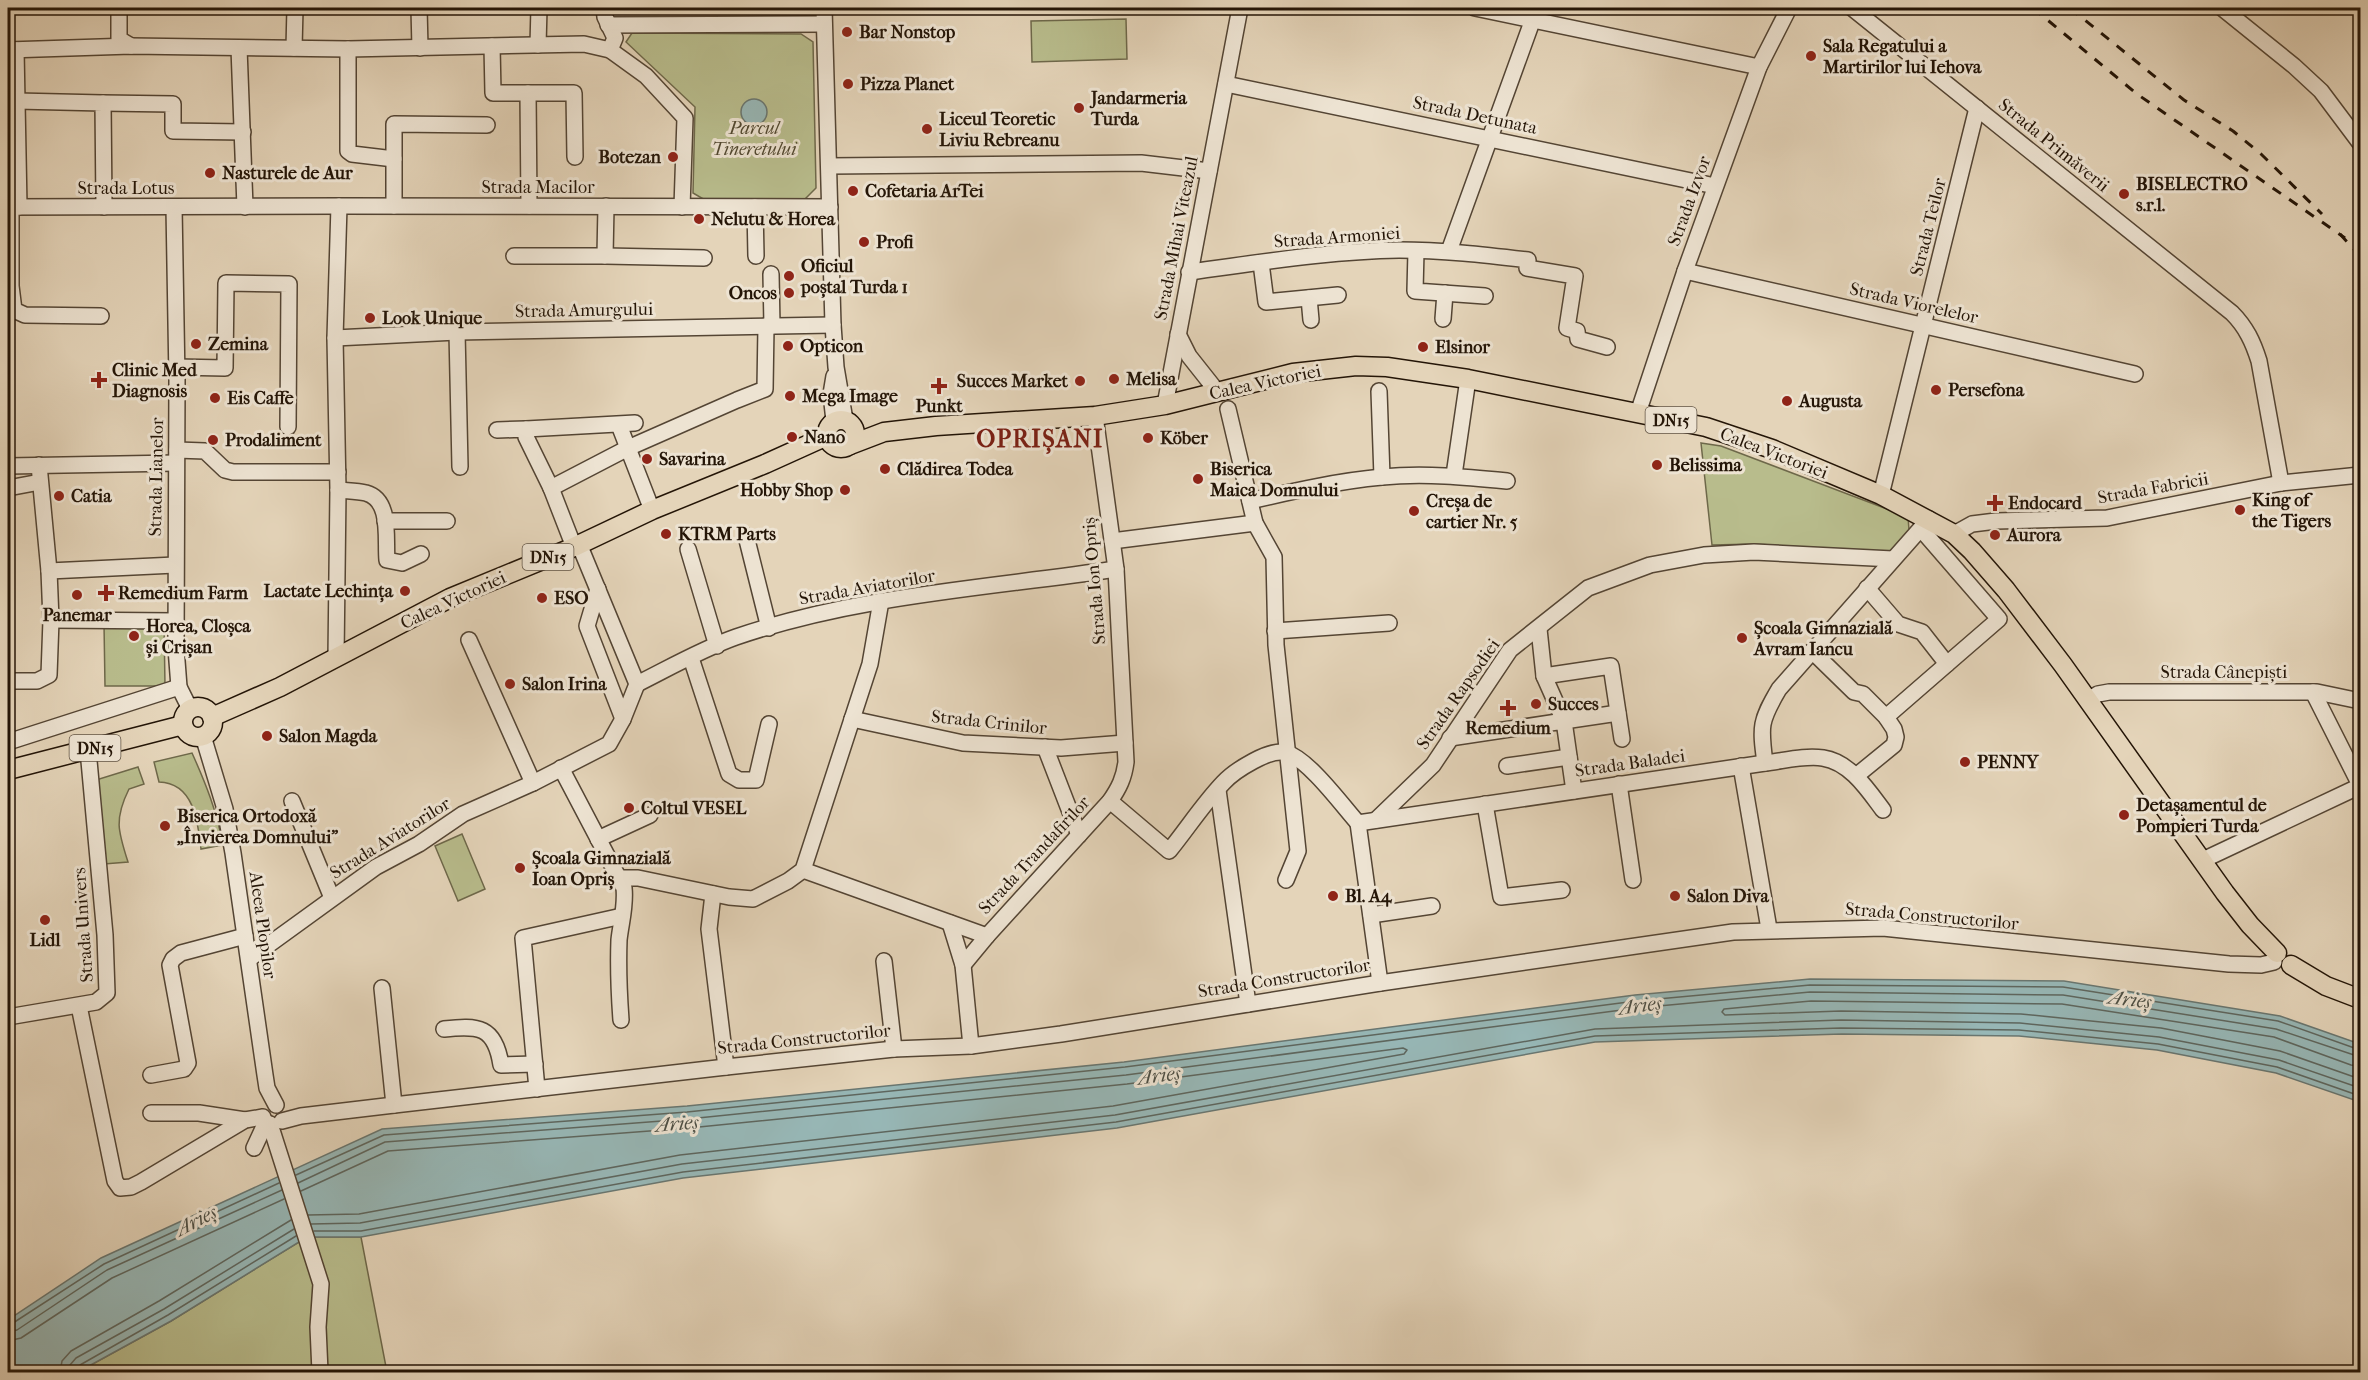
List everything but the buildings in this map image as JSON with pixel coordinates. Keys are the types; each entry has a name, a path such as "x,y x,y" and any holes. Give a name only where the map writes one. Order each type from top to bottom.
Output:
{"main road":[{"name":"Calea Victoriei","path":"212,717 280,687 450,598 577,545 652,510 841,433 884,432 936,426 1095,416 1165,405 1293,373 1356,366 1387,367 1468,379 1717,430 1772,449 1881,495 1925,524 1954,534 1972,550 2006,590 2250,925 2281,960 2326,986 2361,999"},
{"path":"200,707 209,712 212,717 210,730 203,736 193,736 185,730 186,717 200,707"},
{"name":"DN15","path":"8,770 88,750 186,717"}],"street":[{"path":"119,8 119,39 131,46"},
{"path":"294,48 296,8"},
{"path":"419,8 420,48"},
{"path":"538,45 539,8"},
{"path":"604,8 604,17 615,38 610,50"},
{"path":"824,8 833,325 841,433"},
{"name":"Strada Mihai Viteazul","path":"1165,405 1240,8"},
{"path":"1475,8 1759,67"},
{"name":"Strada Izvor","path":"1638,413 1685,271 1759,67 1789,8"},
{"name":"Strada Primăverii","path":"1852,8 2243,324 2254,342 2259,362 2281,483"},
{"path":"2222,8 2294,66 2321,91 2361,143"},
{"path":"1449,251 1533,19"},
{"path":"608,25 824,24"},
{"path":"101,316 25,315 14,310 11,286 12,207 17,101 12,50 131,46 348,49 584,44 610,50 646,76 685,118 682,207"},
{"path":"492,46 493,93 574,93 575,157"},
{"path":"239,48 245,207"},
{"path":"348,49 348,151 352,154 394,159"},
{"name":"Strada Detunata","path":"1226,84 1715,186"},
{"path":"528,93 529,206"},
{"path":"17,101 173,104 173,130 243,132"},
{"path":"103,103 104,207"},
{"name":"Strada Teilor","path":"1881,495 1977,108"},
{"path":"394,206 394,124 487,124"},
{"path":"829,166 1141,163 1209,171"},
{"path":"336,658 338,472 335,338 339,206"},
{"path":"605,256 606,206"},
{"name":"Strada Lotus","path":"12,207 245,207"},
{"name":"Strada Lianelor","path":"174,207 175,621 179,687 186,717"},
{"name":"Strada Macilor","path":"245,207 830,207"},
{"path":"755,207 756,256"},
{"name":"Strada Armoniei","path":"1416,251 1415,291 1485,296"},
{"name":"Strada Armoniei","path":"1189,272 1314,256 1416,251 1449,251 1528,260 1527,268 1575,276 1567,328 1577,332 1578,339 1607,347"},
{"path":"514,256 704,258"},
{"name":"Strada Armoniei","path":"1261,263 1266,302 1338,295"},
{"name":"Strada Viorelelor","path":"1685,271 2135,374"},
{"path":"551,488 628,448 765,389 771,274"},
{"path":"176,367 225,368 226,283 289,284 288,427"},
{"path":"1443,320 1444,293"},
{"path":"1309,298 1311,320"},
{"name":"Strada Amurgului","path":"335,338 458,332 833,325"},
{"path":"458,332 460,467"},
{"path":"1178,333 1188,356 1209,380 1215,392"},
{"path":"1454,475 1468,379"},
{"path":"1378,391 1382,477"},
{"path":"1228,409 1255,523 1274,557 1275,631 1298,851 1286,880"},
{"name":"Strada Ion Opriș","path":"1095,416 1116,569 1125,743"},
{"path":"497,430 627,424 628,448 652,510"},
{"path":"526,429 526,437 598,589 637,684"},
{"path":"8,466 176,456 206,451 225,470 232,472 338,472"},
{"path":"8,681 37,681 49,675 51,620 49,571 39,465"},
{"path":"1250,501 1313,487 1382,477 1454,475 1507,481"},
{"name":"Strada Fabricii","path":"1954,534 1972,524 1996,520 2107,518 2281,483 2361,475"},
{"path":"8,488 40,482"},
{"path":"338,490 369,494 382,504 387,560 402,563 422,554"},
{"path":"385,520 447,520"},
{"path":"1112,541 1255,523"},
{"path":"1765,763 1761,730 1767,708 1779,689 1925,524 1999,619 1886,717"},
{"path":"746,536 769,628"},
{"path":"688,549 717,646"},
{"name":"Strada Rapsodiei","path":"1376,820 1433,765 1510,650 1588,588 1661,562 1704,555 1754,552 1893,559"},
{"path":"49,571 175,565"},
{"name":"Strada Aviatorilor","path":"249,959 376,867 419,844 463,814 533,783 609,744 623,719 637,684 734,638 828,611 881,601 1116,569"},
{"path":"1867,588 1898,624 1922,632 1947,664"},
{"path":"598,589 587,626 623,719"},
{"path":"618,878 638,878 713,894 753,899 779,887 803,870 870,664 881,601"},
{"path":"51,620 175,621"},
{"path":"1275,631 1389,623"},
{"path":"1539,628 1544,676 1564,721 1574,791"},
{"path":"469,640 533,783"},
{"path":"1812,651 1854,692 1863,694 1886,717 1894,729 1896,737 1894,745 1856,776 1883,810"},
{"path":"691,658 729,774 738,780 756,780 769,724"},
{"path":"1544,676 1611,666 1622,739"},
{"path":"8,742 179,687"},
{"name":"Strada Cânepiști","path":"2088,700 2098,694 2109,692 2313,692 2361,701"},
{"path":"2203,861 2361,785 2313,692"},
{"path":"1450,738 1618,713"},
{"name":"Strada Crinilor","path":"852,719 963,742 1045,747 1125,743"},
{"name":"Aleea Plopilor","path":"203,736 225,809 272,1115"},
{"name":"Strada Trandafirilor","path":"963,965 1110,801 1120,787 1125,774 1125,743"},
{"path":"1045,747 1079,835"},
{"name":"Strada Univers","path":"8,1017 96,1002 107,993 88,750"},
{"path":"1248,1004 1218,790 1224,781 1265,754 1276,751 1286,752 1305,764 1358,823 1380,983"},
{"path":"1507,766 1569,757"},
{"name":"Strada Baladei","path":"1358,823 1765,763 1823,758 1856,776"},
{"path":"1741,766 1769,929"},
{"path":"561,768 624,888 626,901 622,916 617,969 621,1020"},
{"path":"1618,784 1633,880"},
{"name":"Strada Trandafirilor","path":"1110,801 1169,851 1218,790"},
{"path":"292,801 332,898"},
{"path":"1485,804 1501,897 1562,890"},
{"path":"598,839 650,815"},
{"name":"Strada Trandafirilor","path":"803,870 987,936"},
{"path":"713,894 709,929 726,1067"},
{"path":"1371,915 1432,906"},
{"path":"537,1089 523,938 622,916"},
{"path":"950,923 963,965 971,1046"},
{"name":"Strada Constructorilor","path":"272,1115 301,1116 894,1049 971,1046 1061,1034 1380,983 1733,932 1769,929 1883,928 2229,964 2261,965 2281,960"},
{"path":"151,1075 184,1069 188,1063 170,965 173,959 181,953 245,936"},
{"path":"884,961 894,1049"},
{"path":"382,988 394,1105"},
{"path":"79,1006 115,1180 120,1188 131,1187 141,1182 245,1120"},
{"path":"444,1029 472,1026 484,1030 495,1041 501,1065 535,1064"},
{"path":"151,1113 200,1113 245,1120 272,1115"},
{"path":"254,1148 272,1115"},
{"path":"272,1115 278,1150 321,1284 318,1327 320,1372"}],"green space":[{"path":"1126,19 1127,59 1032,62 1031,21"},
{"name":"Parcul Tineretului","path":"632,33 801,34 813,42 816,188 805,199 705,200 693,193 695,107 626,42"},
{"path":"1701,443 1721,446 1908,517 1909,530 1891,552 1754,544 1712,545"},
{"path":"164,623 165,686 105,686 104,624"},
{"path":"192,753 218,821 223,845 201,849 196,816 187,797 171,784 159,782 154,762"},
{"path":"138,767 144,784 129,789 119,817 120,833 128,862 104,864 96,780"},
{"path":"462,834 485,889 458,901 435,846"},
{"path":"307,1237 361,1237 387,1372 78,1372 171,1321"}],"water":[{"path":"754,99 764,102 767,112 764,122 754,125 744,122 741,112 744,102"},
{"name":"Arieș","path":"1810,979 2064,981 2280,1016 2360,1044 2360,1102 2276,1073 2157,1050 2019,1036 1842,1034 1595,1042 1117,1128 683,1178 361,1237 307,1237 171,1321 78,1372 8,1372 8,1320 101,1258 382,1129 687,1106 1124,1062 1635,995"}],"railway":[{"path":"2033,8 2137,94 2345,238"},
{"path":"2070,8 2184,100 2233,131 2261,154 2322,214"},
{"path":"2340,234 2360,256"}],"place":[{"name":"Bar Nonstop","path":"847,32"},
{"name":"Sala Regatului a Martirilor lui Iehova","path":"1811,56"},
{"name":"Pizza Planet","path":"848,84"},
{"name":"Jandarmeria Turda","path":"1079,108"},
{"name":"Liceul Teoretic Liviu Rebreanu","path":"927,129"},
{"name":"Botezan","path":"673,157"},
{"name":"Nasturele de Aur","path":"210,173"},
{"name":"Cofetaria ArTei","path":"853,191"},
{"name":"BISELECTRO s.r.l.","path":"2124,194"},
{"name":"Nelutu & Horea","path":"699,219"},
{"name":"Profi","path":"864,242"},
{"name":"Oficiul poștal Turda 1","path":"789,276"},
{"name":"Oncos","path":"789,293"},
{"name":"Look Unique","path":"370,318"},
{"name":"Zemina","path":"196,344"},
{"name":"Opticon","path":"788,346"},
{"name":"Elsinor","path":"1423,347"},
{"name":"Melisa","path":"1114,379"},
{"name":"Clinic Med Diagnosis","path":"99,380"},
{"name":"Succes Market","path":"1080,381"},
{"name":"Punkt","path":"939,386"},
{"name":"Persefona","path":"1936,390"},
{"name":"Mega Image","path":"790,396"},
{"name":"Eis Caffe","path":"215,398"},
{"name":"Augusta","path":"1787,401"},
{"name":"Nano","path":"792,437"},
{"name":"Köber","path":"1148,438"},
{"name":"Prodaliment","path":"213,440"},
{"name":"Savarina","path":"647,459"},
{"name":"Belissima","path":"1657,465"},
{"name":"Clădirea Todea","path":"885,469"},
{"name":"Biserica Maica Domnului","path":"1198,479"},
{"name":"Hobby Shop","path":"845,490"},
{"name":"Catia","path":"59,496"},
{"name":"Endocard","path":"1995,503"},
{"name":"King of the Tigers","path":"2240,510"},
{"name":"Creșa de cartier Nr. 5","path":"1414,511"},
{"name":"KTRM Parts","path":"666,534"},
{"name":"Aurora","path":"1995,535"},
{"name":"Lactate Lechința","path":"405,591"},
{"name":"Remedium Farm","path":"106,593"},
{"name":"Panemar","path":"77,595"},
{"name":"ESO","path":"542,598"},
{"name":"Horea, Cloșca și Crișan","path":"134,636"},
{"name":"Școala Gimnazială Avram Iancu","path":"1742,638"},
{"name":"Salon Irina","path":"510,684"},
{"name":"Succes","path":"1536,704"},
{"name":"Remedium","path":"1508,708"},
{"name":"Salon Magda","path":"267,736"},
{"name":"PENNY","path":"1965,762"},
{"name":"Coltul VESEL","path":"629,808"},
{"name":"Detașamentul de Pompieri Turda","path":"2124,815"},
{"name":"Biserica Ortodoxă „Învierea Domnului”","path":"165,826"},
{"name":"Școala Gimnazială Ioan Opriș","path":"520,868"},
{"name":"Bl. A4","path":"1333,896"},
{"name":"Salon Diva","path":"1675,896"},
{"name":"Lidl","path":"45,920"}],"district":[{"name":"OPRIȘANI","path":"1040,439"}]}
